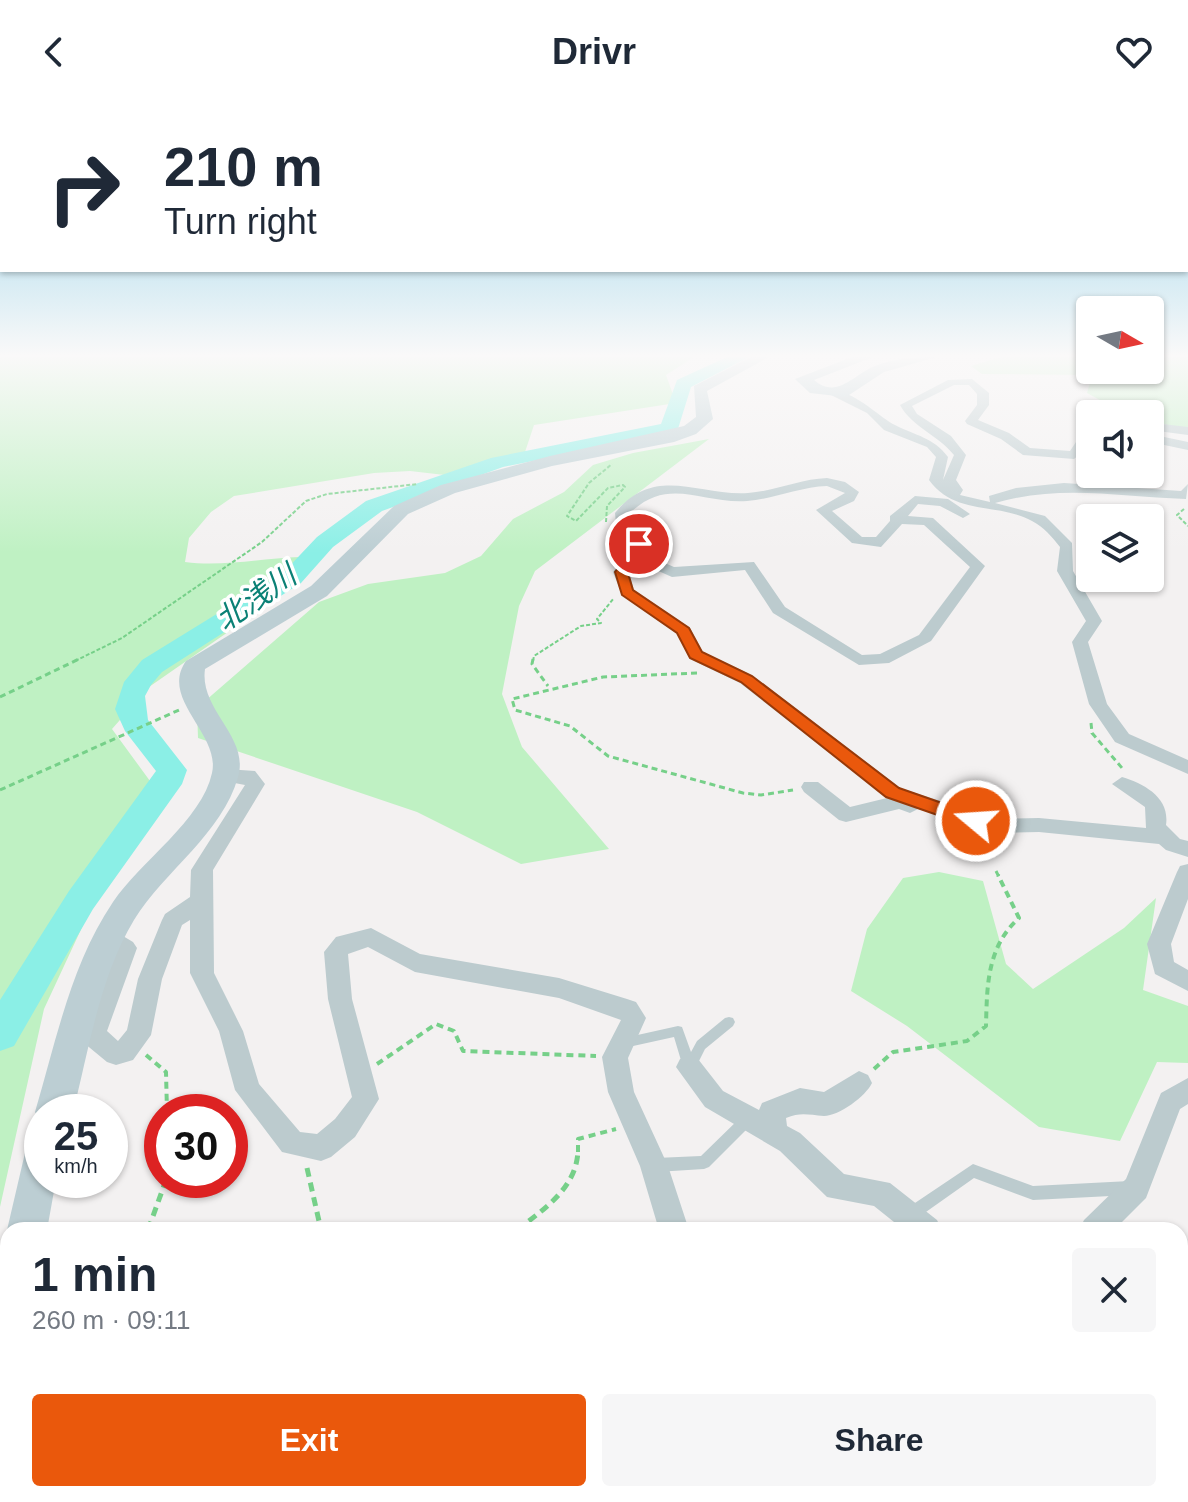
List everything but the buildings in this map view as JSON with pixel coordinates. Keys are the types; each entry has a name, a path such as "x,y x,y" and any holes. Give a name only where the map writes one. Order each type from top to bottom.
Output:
{"main road":[{"path":"60,1094 108,936 125,908 208,810 226,775 228,760 197,702 189,680 194,666 319,591 401,510 448,489 550,461 690,430 701,422"},
{"path":"29,1222 33,1198"}],"street":[{"path":"879,422 921,438 939,450 942,464 936,480 938,485 964,500 998,502"},
{"path":"921,422 947,439 960,455 949,480 951,487 1041,520 1067,546 1065,571 1094,621 1080,642 1098,704 1122,738 1188,768"},
{"path":"974,422 1005,436 1027,452 1074,455 1076,452"},
{"path":"1164,428 1188,431"},
{"path":"1164,441 1188,446"},
{"path":"963,514 943,502 927,498 915,500 895,519 883,540 876,544 857,540 823,510 849,498 852,492 843,485 816,483 743,497 655,490 638,498 622,513 623,524 640,548 621,572 629,594 684,631 696,655 746,679 893,793 976,821 1165,837"},
{"path":"940,519 998,502 1029,488 1155,496 1186,495 1188,488"},
{"path":"636,556 672,572 749,565 779,610 859,660 883,659 925,638 978,566 928,521 895,519"},
{"path":"226,775 248,776 255,784 202,870 202,973 231,1031 248,1090 292,1143 321,1148 359,1112 366,1099 362,1074 340,999 336,952 344,943 359,937 371,937 415,963 559,988 627,1009 634,1018 620,1050 621,1092 654,1166 672,1222"},
{"path":"1122,784 1147,795 1157,812 1156,827 1173,845 1188,849"},
{"path":"811,787 846,815 900,802 965,827 976,821"},
{"path":"1188,872 1183,900 1159,944 1163,967 1188,981"},
{"path":"108,936 125,948 93,1035 116,1054 134,1044 139,1035 150,979 173,920 201,901"},
{"path":"689,1067 714,1099 790,1142 837,1187 880,1193 917,1222"},
{"path":"775,1134 771,1112 800,1100 827,1104 859,1083"},
{"path":"1102,1222 1136,1188 1170,1101 1188,1090"}],"lane":[{"path":"689,1067 701,1045 729,1022"},
{"path":"620,1050 678,1031 689,1067"},
{"path":"654,1166 704,1162 748,1119"},
{"path":"926,1222 973,1171 1033,1193 1136,1188"}],"path":[{"path":"608,527 604,514 607,506 625,487 623,485 608,488 576,521 567,516 589,483 625,453 624,447"},
{"path":"0,697 122,638 262,542 306,501 327,494 406,487 440,479 448,489"},
{"path":"1188,507 1177,515 1188,526"},
{"path":"549,688 532,664 534,656 581,626 601,623 597,619 615,597 629,594"},
{"path":"703,674 662,671 549,688 512,699 515,710 570,726 608,756 743,793 761,795 811,787"},
{"path":"0,790 197,702"},
{"path":"859,1083 893,1052 967,1041 986,1026 987,969 1005,928 1019,918 996,871"},
{"path":"362,1074 436,1024 454,1031 463,1051 620,1050"},
{"path":"134,1044 166,1072 167,1094"},
{"path":"527,1222 564,1192 581,1162 578,1139 636,1125"},
{"path":"303,1145 318,1222"},
{"path":"151,1222 160,1198"}],"green space":[{"path":"0,422 552,422 534,425 522,461 462,477 410,471 374,473 234,496 211,512 189,538 185,562 228,563 300,557 304,579 149,687 112,729 150,781 44,1009 0,1207"},
{"path":"1164,422 1188,422 1188,431 1164,424"},
{"path":"709,439 535,571 519,606 502,694 522,747 609,849 521,864 417,812 198,738 197,708 319,602 368,584 445,573 481,556 513,519 564,492 593,465 633,453"},
{"path":"939,872 983,881 1006,964 1033,989 1124,928 1156,898 1143,990 1188,1006 1188,1063 1157,1062 1120,1141 1039,1127 907,1026 851,991 867,929 903,878"}],"waterway":[{"name":"北浅川","path":"0,1034 81,900 166,784 172,770 140,731 130,709 131,696 138,682 152,666 292,578 325,542 374,506 498,462 670,428 670,422"}],"route":[{"path":"639,544 636,556 621,572 627,592 684,631 696,655 746,679 893,793 976,821"}]}
